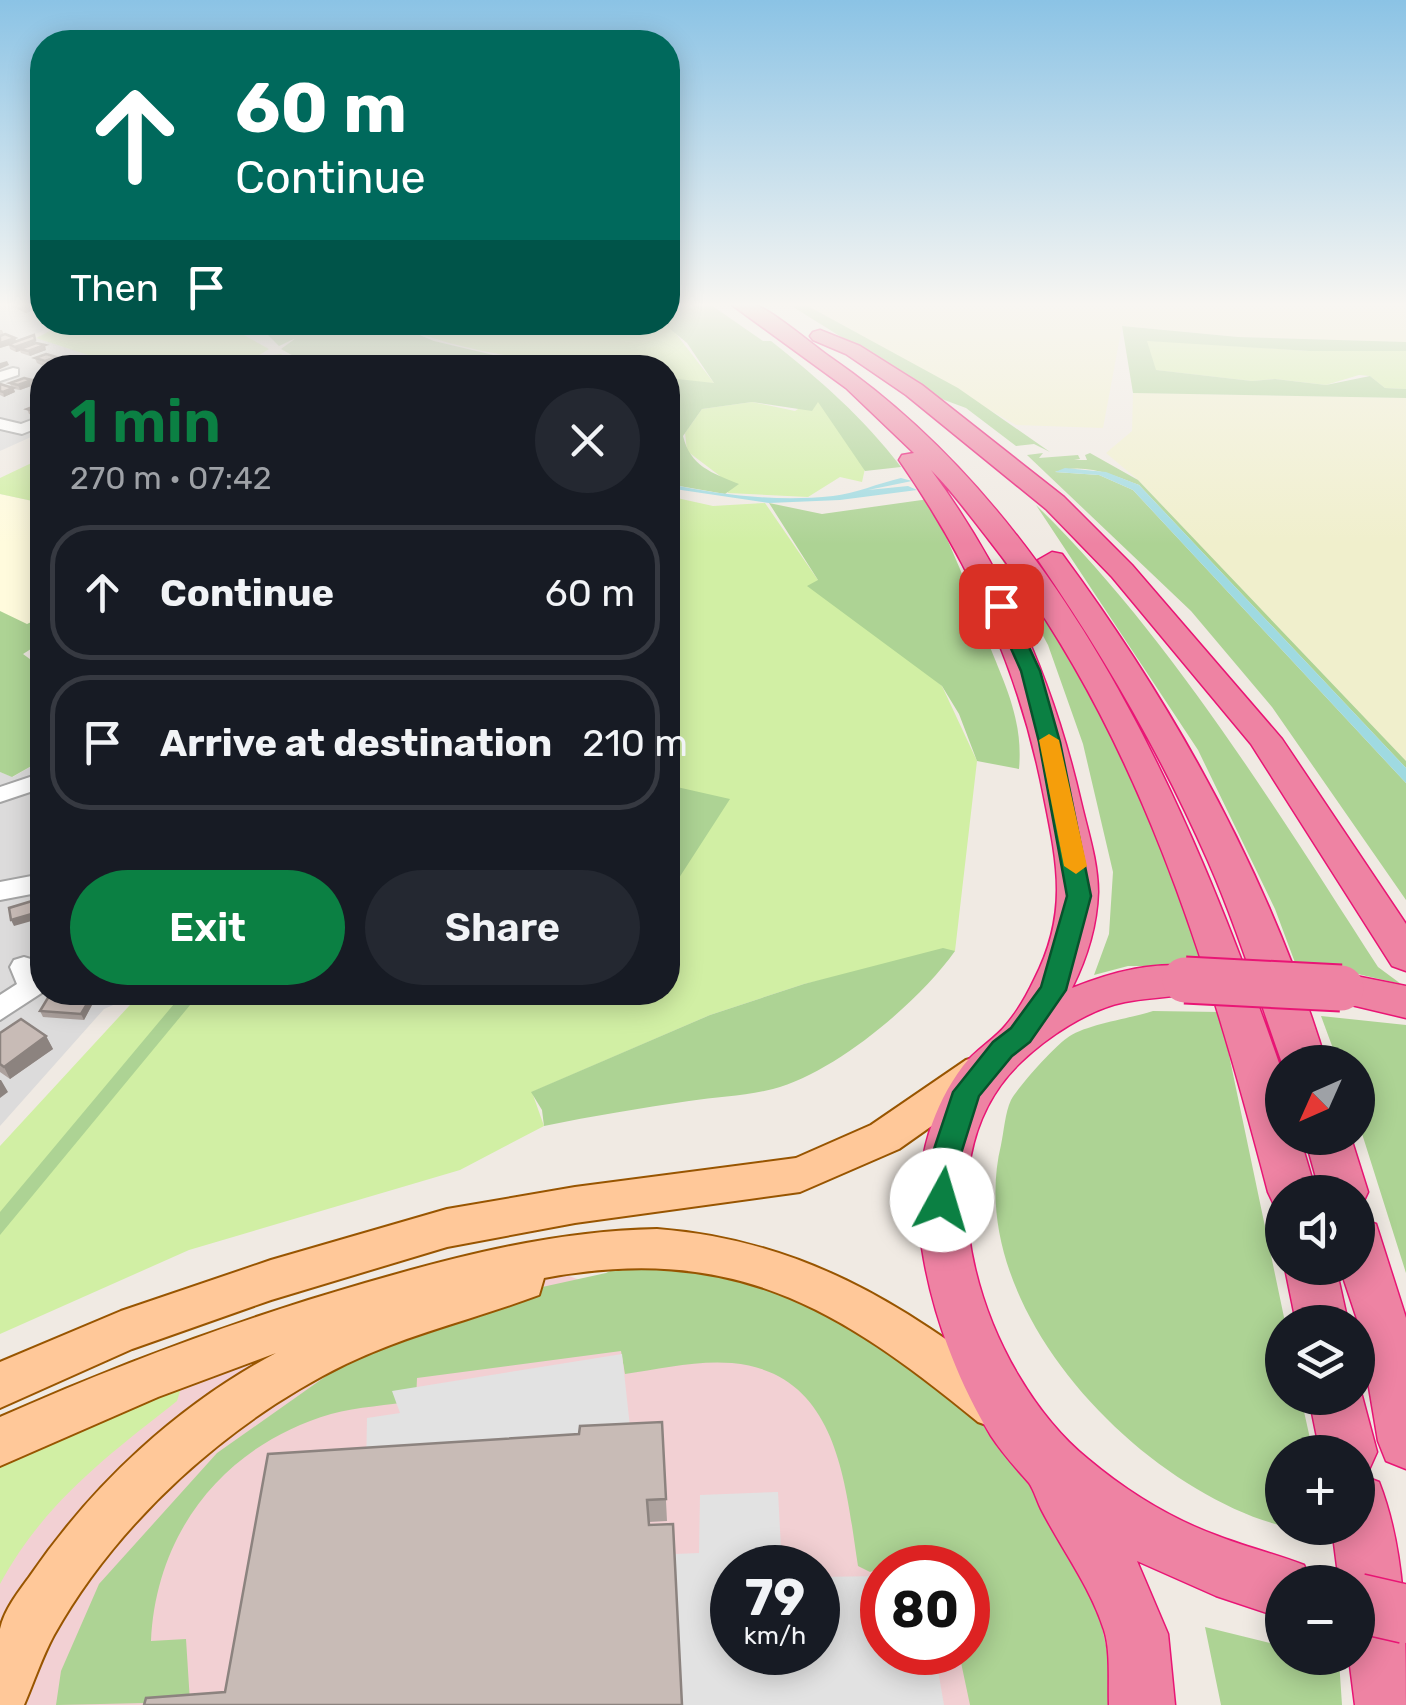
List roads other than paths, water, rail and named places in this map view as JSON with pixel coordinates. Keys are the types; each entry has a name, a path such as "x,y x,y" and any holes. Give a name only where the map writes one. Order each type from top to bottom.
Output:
{"highway":[{"path":"832,385 899,444 961,530 986,573 1030,671 1059,778 1079,896 1053,990 966,1092 941,1173 942,1227 972,1339 1026,1437 1113,1576 1136,1634 1142,1705"},
{"path":"857,385 898,418 1009,542 1092,665 1160,796 1229,972 1287,1175"},
{"path":"882,385 920,414 986,482 1087,607 1166,733 1214,829 1274,972 1298,1045"},
{"path":"906,385 1054,504 1122,571 1264,739 1406,956"},
{"path":"1005,1050 1069,1006 1122,987 1185,980 1341,988 1406,1002"},
{"path":"1370,1285 1406,1441"},
{"path":"1026,1437 1098,1504 1195,1558 1265,1582"},
{"path":"1364,1545 1388,1705"},
{"path":"1375,1607 1406,1614"}],"main road":[{"path":"0,1385 122,1332 271,1280 446,1228 575,1205 800,1176 885,1138 1005,1050"},
{"path":"0,1442 103,1394 285,1326 448,1278 606,1248 690,1250 746,1260 803,1278 878,1318 936,1357 1026,1437"},
{"path":"0,1695 35,1615 71,1562 119,1503 177,1450 308,1359 376,1328 556,1271 606,1248"}],"street":[{"path":"0,424 22,429 30,425"},
{"path":"0,795 30,784"},
{"path":"0,891 30,885"},
{"path":"24,968 30,983"},
{"path":"0,1009 30,989"}],"water":[{"path":"1065,468 1106,472 1139,485 1406,768 1406,783 1133,490 1099,475 1055,472"},
{"path":"901,478 912,481 868,490 908,486 917,490 840,500 769,503 680,490 680,486 791,498 849,493"}]}
